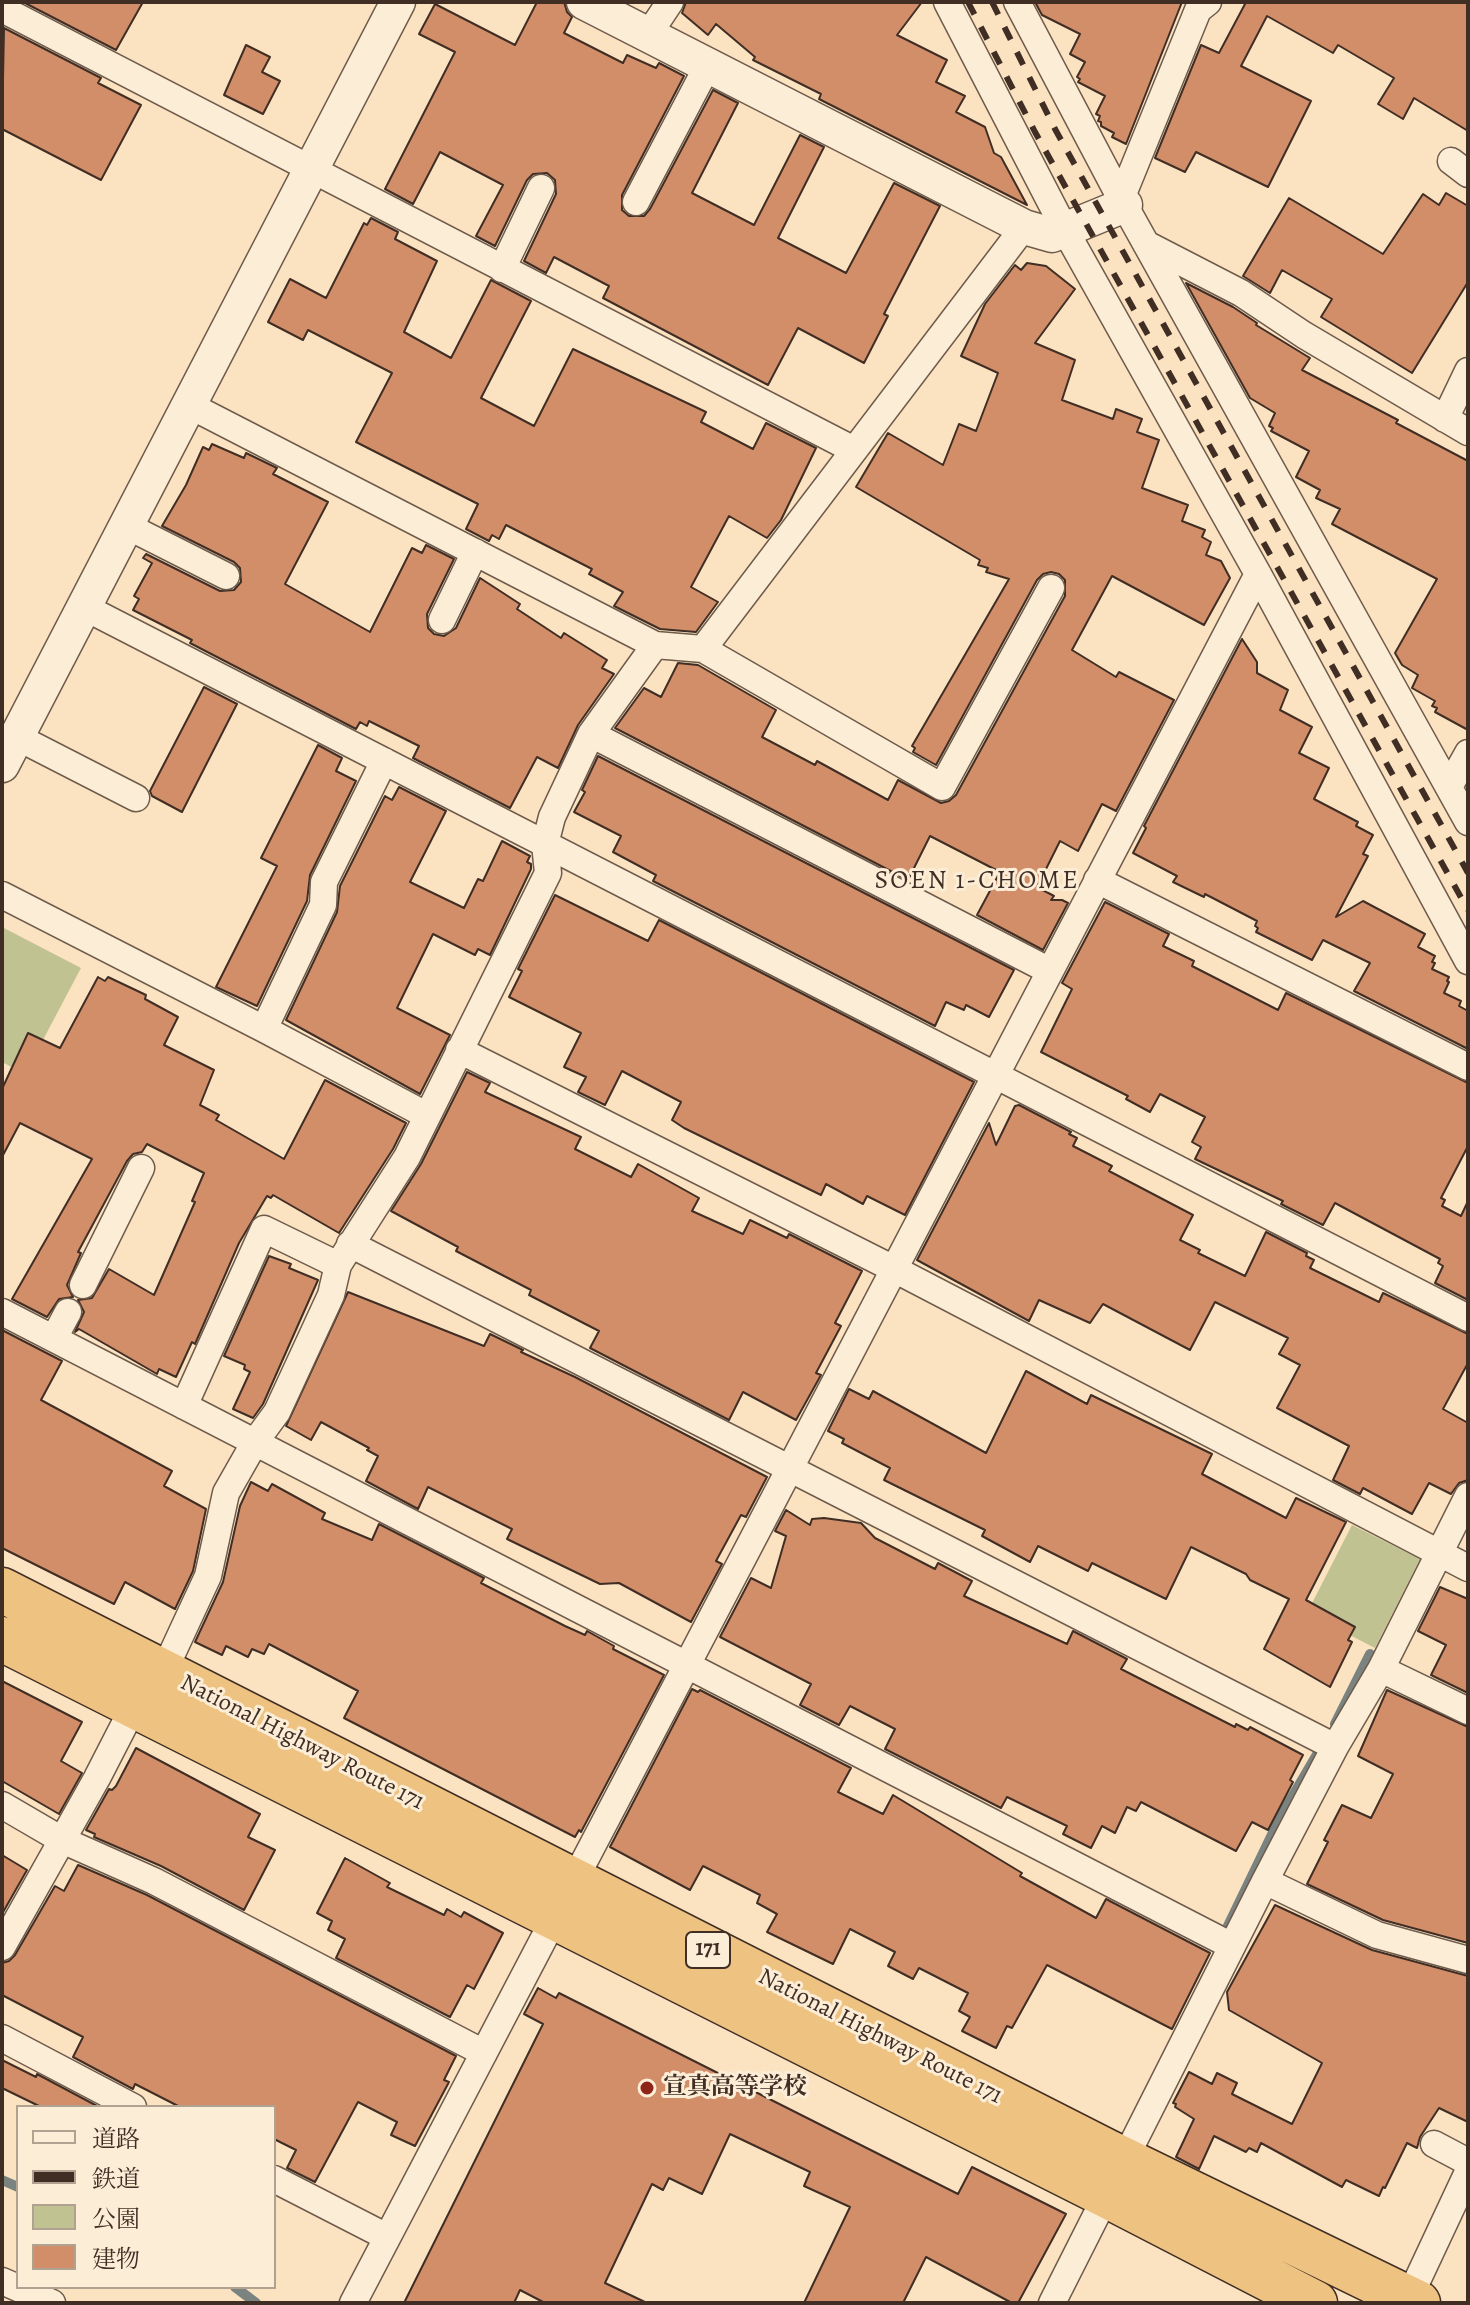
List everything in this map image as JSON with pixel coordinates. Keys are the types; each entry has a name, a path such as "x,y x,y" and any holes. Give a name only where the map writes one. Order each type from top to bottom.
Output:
{"highway":[{"name":"National Highway Route 171","path":"2,1590 163,1673 564,1899 1115,2178 1413,2301"},
{"name":"National Highway Route 171","path":"2,1639 134,1706 564,1899"},
{"name":"National Highway Route 171","path":"1115,2178 1315,2303"}],"street":[{"path":"136,798 9,751 398,2"},
{"path":"584,2 1024,227 1052,235 1117,206 1198,10 1208,2"},
{"path":"648,35 670,2"},
{"path":"947,2 1065,230 1258,574 1468,961"},
{"path":"1017,2 1117,206 1149,246 1468,822"},
{"path":"2,9 854,450"},
{"path":"636,202 708,65"},
{"path":"502,269 541,188"},
{"path":"703,649 1024,227"},
{"path":"1149,246 1241,293 1304,335 1456,425 1468,371"},
{"path":"189,405 655,645 703,649 942,787 1051,588"},
{"path":"127,526 226,576"},
{"path":"442,620 475,552"},
{"path":"353,2303 1258,574"},
{"path":"84,607 1468,1318"},
{"path":"163,1673 208,1576 226,1493 255,1442 277,1412 331,1295 344,1254 407,1157 548,873 545,844 552,817 591,734 655,645"},
{"path":"591,734 1050,971"},
{"path":"1449,787 1468,753"},
{"path":"264,1029 323,905 324,882 384,761"},
{"path":"1097,880 1468,1067"},
{"path":"2,895 426,1115"},
{"path":"459,1050 894,1269 1468,1568"},
{"path":"83,1285 141,1168"},
{"path":"184,1406 264,1229 344,1254 790,1468 1335,1747"},
{"path":"2,1312 1232,1946"},
{"path":"54,1338 68,1312"},
{"path":"1052,2303 1265,1881 1335,1747 1381,1669 1468,1496"},
{"path":"1381,1669 1468,1711"},
{"path":"2,1947 134,1706"},
{"path":"2,1805 62,1840 154,1881 484,2053"},
{"path":"1265,1881 1377,1935 1468,1960"},
{"path":"2,2038 129,2105"},
{"path":"1434,2144 1468,2162"},
{"path":"1413,2301 1468,2172"},
{"path":"276,2180 387,2237"},
{"path":"20,2289 52,2303"}],"green space":[{"path":"2,927 81,968 25,1074 2,1062"},
{"path":"1352,1525 1420,1559 1375,1648 1307,1613"}],"building":[{"path":"23,2 143,2 116,50"},
{"path":"537,2 564,2 572,17 564,33 623,63 627,55 656,68 659,63 684,76 622,195 622,210 629,216 644,216 650,209 713,90 738,103 692,193 754,225 800,135 824,147 778,238 846,273 894,183 940,206 884,314 888,316 864,363 798,328 768,385 603,298 609,286 554,257 546,273 524,261 556,194 555,180 547,173 533,174 527,180 495,246 476,236 503,185 440,152 413,204 385,189 455,52 419,34 435,4 515,45"},
{"path":"686,2 922,2 897,35 947,60 936,82 965,96 956,112 985,127 994,153 1001,157 1027,205 819,99 821,94 753,60 755,57 716,24 708,35 682,13"},
{"path":"1035,2 1182,2 1126,144 1112,137 1114,133 1098,121 1100,116 1096,114 1105,96 1078,82 1080,79 1077,77 1085,62 1070,54 1080,34 1042,15"},
{"path":"1242,2 1468,2 1468,131 1414,98 1403,119 1378,104 1394,78 1338,45 1333,53 1267,16 1241,66 1311,101 1268,187 1196,152 1185,172 1155,158 1201,45 1219,53 1245,4"},
{"path":"4,28 101,78 98,83 141,105 101,180 2,129"},
{"path":"246,45 270,57 262,72 280,81 263,114 224,95"},
{"path":"1446,193 1468,206 1468,282 1412,373 1321,317 1332,299 1282,270 1270,293 1243,276 1289,198 1383,254 1423,194 1439,205"},
{"path":"371,218 398,232 395,239 437,261 404,332 451,358 491,280 531,301 481,398 534,426 573,349 706,412 701,422 753,449 766,423 816,448 781,520 767,538 729,516 691,587 718,602 696,632 660,629 614,606 623,592 589,574 592,569 506,525 499,539 492,535 489,541 466,529 478,504 356,442 392,373 308,330 303,340 268,322 290,279 326,298 364,223 367,225"},
{"path":"1027,263 1046,266 1075,289 1035,343 1075,360 1062,400 1113,419 1116,409 1142,419 1137,432 1159,440 1142,488 1188,505 1182,521 1205,530 1202,537 1211,542 1206,555 1221,561 1230,578 1204,625 1112,576 1072,650 1116,677 1119,672 1174,700 1116,811 1102,804 1078,851 1060,841 1037,887 1054,896 1051,900 1068,903 1043,950 977,915 1000,872 930,836 908,880 615,728 644,688 661,697 678,663 698,665 776,710 762,737 815,765 817,761 888,800 898,780 941,803 956,795 1065,596 1065,580 1051,572 1037,580 936,765 913,752 915,748 912,746 1009,579 986,572 988,568 978,565 980,560 856,487 888,433 943,465 959,424 976,431 998,373 961,356 985,304 1015,265 1021,270"},
{"path":"1186,283 1233,307 1310,358 1302,370 1468,461 1468,730 1435,712 1437,708 1432,706 1435,701 1412,688 1418,675 1402,665 1395,653 1437,579 1332,524 1340,509 1316,498 1320,490 1296,477 1309,451 1271,431 1273,428 1269,426 1275,413 1250,398"},
{"path":"212,444 244,458 246,453 277,468 273,474 328,502 285,584 370,632 412,548 422,553 426,545 454,559 427,614 428,628 434,634 444,636 456,628 480,578 520,604 517,609 561,638 564,633 607,660 602,668 614,674 578,725 558,768 537,757 510,808 413,758 419,746 369,721 367,726 360,722 356,729 133,610 139,599 134,596 152,563 143,558 146,554 220,591 234,590 241,582 240,568 234,562 162,526 186,485 203,447 209,450"},
{"path":"1242,639 1257,662 1257,673 1288,690 1280,710 1312,727 1299,753 1329,768 1314,799 1358,822 1356,826 1373,835 1363,854 1368,856 1336,917 1363,901 1425,934 1418,947 1435,956 1432,969 1449,977 1444,993 1461,1001 1459,1006 1468,1011 1468,1049 1354,991 1370,963 1323,940 1312,960 1256,932 1257,921 1205,894 1204,897 1173,882 1177,876 1133,853 1146,828 1144,826"},
{"path":"204,687 237,704 182,812 152,796 150,791"},
{"path":"318,745 342,758 336,771 356,781 310,875 307,901 257,1006 216,987 277,866 261,858"},
{"path":"598,756 1014,970 989,1017 966,1005 964,1010 946,1002 935,1026 653,881 656,875 613,852 621,836 574,812"},
{"path":"399,787 446,811 410,882 464,908 478,879 483,881 502,841 530,856 527,862 531,864 490,955 478,949 475,955 433,934 397,1008 450,1035 420,1094 286,1020 337,912 340,886 385,796 392,800"},
{"path":"555,895 648,941 659,920 974,1082 905,1215 867,1196 863,1204 826,1184 821,1195 684,1128 672,1120 681,1102 622,1071 605,1105 578,1092 586,1077 564,1067 581,1033 509,997 522,971 518,969"},
{"path":"1105,902 1169,934 1163,946 1194,961 1192,966 1278,1010 1286,993 1468,1083 1468,1146 1441,1198 1445,1200 1442,1206 1461,1216 1468,1201 1468,1300 1435,1283 1443,1266 1438,1263 1440,1259 1335,1203 1323,1225 1281,1204 1283,1201 1195,1159 1201,1147 1192,1142 1205,1117 1160,1094 1150,1112 1126,1099 1128,1096 1041,1052 1072,989 1062,983"},
{"path":"98,977 105,981 108,977 146,995 145,999 178,1017 164,1045 214,1070 200,1105 219,1115 216,1120 284,1159 325,1080 406,1123 393,1149 339,1233 273,1195 271,1198 267,1196 239,1243 195,1344 192,1342 176,1377 159,1369 157,1374 79,1329 75,1332 84,1312 78,1300 92,1298 109,1269 154,1295 195,1202 192,1201 204,1173 147,1144 142,1152 133,1154 127,1161 78,1252 81,1253 67,1285 73,1297 59,1299 47,1317 12,1299 92,1159 20,1123 2,1157 2,1089 28,1033 60,1048"},
{"path":"467,1072 490,1083 485,1092 581,1137 575,1149 631,1177 638,1164 699,1198 692,1211 743,1234 750,1220 787,1238 789,1234 862,1271 835,1323 841,1326 816,1373 821,1375 796,1420 743,1392 729,1420 590,1348 599,1331 529,1295 531,1290 456,1251 458,1247 391,1211 421,1164"},
{"path":"1019,1105 1071,1132 1069,1134 1077,1138 1073,1146 1112,1166 1109,1171 1193,1215 1180,1240 1200,1250 1198,1253 1245,1276 1266,1232 1307,1253 1306,1256 1314,1260 1310,1268 1379,1302 1383,1293 1468,1334 1468,1363 1443,1409 1468,1423 1468,1480 1459,1483 1451,1494 1429,1483 1412,1514 1363,1488 1360,1494 1333,1480 1349,1446 1277,1408 1300,1365 1279,1354 1288,1338 1215,1302 1190,1350 1103,1304 1090,1323 1039,1300 1029,1321 917,1260 989,1123 996,1145 1015,1106"},
{"path":"269,1256 291,1264 289,1268 318,1280 263,1404 253,1418 233,1409 250,1372 244,1369 245,1365 224,1356"},
{"path":"348,1292 484,1346 490,1334 767,1477 746,1517 741,1515 716,1561 722,1564 691,1622 619,1583 600,1584 507,1539 512,1529 428,1487 418,1509 366,1481 378,1456 321,1422 311,1440 286,1426"},
{"path":"2,1330 62,1361 41,1400 172,1471 164,1486 206,1509 193,1571 175,1609 125,1582 114,1604 2,1548"},
{"path":"1026,1371 1087,1404 1091,1395 1212,1454 1202,1474 1286,1518 1296,1498 1346,1522 1306,1600 1355,1627 1348,1640 1352,1642 1330,1687 1264,1649 1289,1599 1250,1580 1246,1574 1191,1547 1166,1599 1092,1563 1088,1571 1038,1546 1030,1562 982,1536 985,1530 884,1480 890,1468 842,1443 844,1439 828,1431 849,1389 869,1399 873,1391 986,1453"},
{"path":"251,1482 268,1491 272,1484 325,1513 322,1519 372,1540 379,1524 484,1578 481,1583 565,1626 585,1635 587,1631 614,1646 613,1649 664,1675 581,1832 579,1830 575,1837 344,1718 358,1691 269,1644 264,1654 252,1649 248,1657 226,1646 222,1655 195,1642 223,1582 240,1506"},
{"path":"786,1510 810,1525 812,1519 824,1518 861,1523 875,1538 935,1569 938,1563 972,1581 964,1596 1067,1644 1073,1631 1127,1659 1121,1669 1235,1727 1236,1724 1248,1730 1250,1727 1303,1755 1268,1830 1252,1822 1236,1851 1141,1802 1136,1811 1127,1807 1115,1833 1102,1826 1091,1848 1063,1834 1067,1826 1007,1797 1001,1808 885,1749 895,1729 850,1706 839,1725 800,1705 811,1684 720,1637 751,1578 771,1588 786,1536 775,1531"},
{"path":"1440,1587 1468,1599 1468,1693 1431,1675 1446,1645 1418,1631"},
{"path":"2,1681 82,1722 61,1761 82,1773 59,1814 2,1781"},
{"path":"692,1689 700,1690 851,1768 838,1792 883,1814 893,1795 1022,1873 1020,1876 1096,1918 1106,1899 1210,1953 1172,2029 1047,1965 1012,2028 1007,2026 996,2048 962,2031 970,2017 959,2011 968,1993 919,1968 913,1979 888,1966 895,1952 850,1929 833,1964 767,1932 777,1914 757,1903 760,1895 703,1866 690,1890 610,1847"},
{"path":"1387,1690 1468,1727 1468,1943 1383,1920 1307,1884 1342,1805 1371,1818 1393,1774 1358,1756"},
{"path":"136,1748 260,1814 248,1837 275,1850 244,1910 161,1866 94,1837 95,1834 86,1830 109,1789 116,1786"},
{"path":"2,1855 27,1870 2,1914"},
{"path":"345,1858 390,1883 387,1887 444,1915 447,1909 461,1917 464,1912 503,1933 474,1989 467,1985 450,2017 336,1958 345,1939 328,1930 332,1921 317,1913"},
{"path":"78,1865 147,1895 456,2056 444,2080 449,2082 415,2146 391,2135 397,2122 358,2102 315,2182 287,2168 296,2150 276,2140 276,2105 176,2105 135,2084 133,2089 73,2057 83,2037 2,1995 2,1963 15,1955 55,1886 64,1891"},
{"path":"1275,1905 1372,1950 1468,1976 1468,2122 1439,2108 1420,2137 1417,2148 1407,2143 1379,2196 1346,2180 1342,2187 1261,2143 1257,2152 1249,2148 1246,2152 1214,2136 1199,2169 1176,2157 1194,2119 1173,2103 1189,2072 1212,2084 1217,2073 1237,2083 1232,2094 1292,2124 1322,2063 1229,2010 1227,1992"},
{"name":"宣真高等学校","path":"538,1988 556,1998 559,1993 958,2194 972,2167 1066,2214 1018,2303 1012,2303 926,2257 903,2303 804,2303 850,2207 804,2186 810,2172 730,2134 702,2194 669,2178 663,2190 652,2184 605,2283 647,2303 545,2303 520,2290 514,2303 404,2303 543,2024 524,2014"},
{"path":"2,2060 36,2077 37,2074 95,2105 37,2105 2,2088"}],"waterway":[{"path":"1335,1724 1370,1654"},
{"path":"1228,1926 1281,1816 1319,1751"},
{"path":"2,2180 16,2186"},
{"path":"238,2289 256,2303"}],"railway":[{"path":"968,2 1035,132 1468,910"},
{"path":"992,2 1055,129 1468,873"}],"place":[{"name":"宣真高等学校","path":"647,2088"}],"district":[{"name":"SOEN 1-CHOME","path":"977,882"}]}
